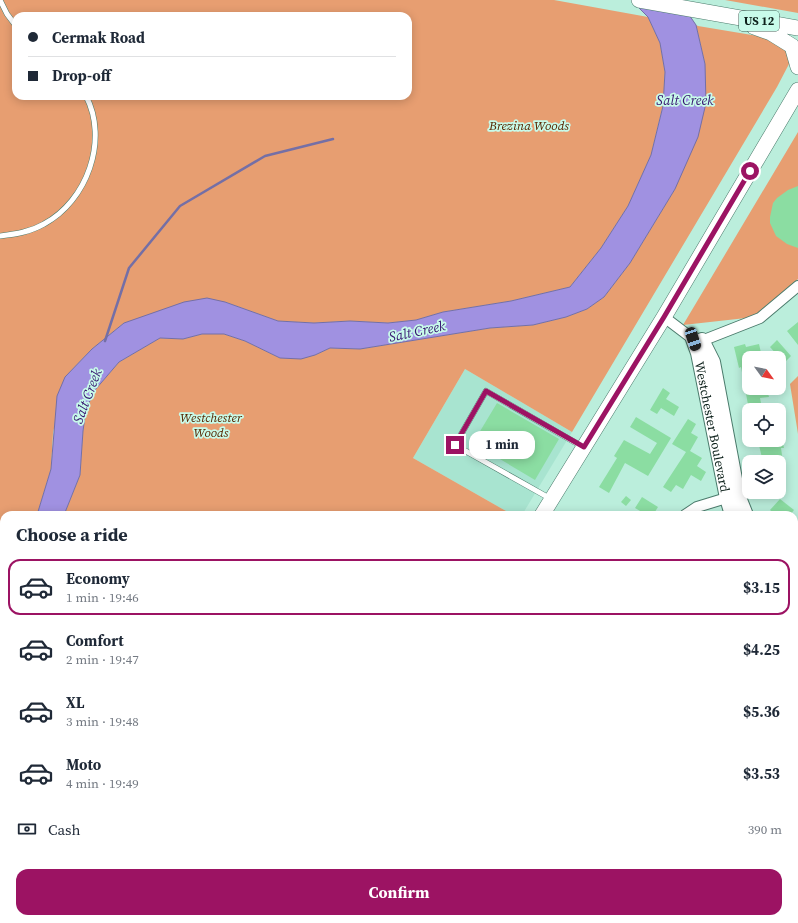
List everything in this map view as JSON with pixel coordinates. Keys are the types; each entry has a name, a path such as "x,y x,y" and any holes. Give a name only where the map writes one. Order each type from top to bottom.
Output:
{"main road":[{"name":"US 12","path":"639,0 687,7 798,28"},
{"path":"721,14 771,34 792,46 798,67"},
{"path":"545,511 664,317 798,90"}],"street":[{"path":"664,317 698,339 760,318 798,286"},
{"name":"Westchester Boulevard","path":"698,339 698,353 733,497 732,511"},
{"path":"690,511 696,507 733,497"},
{"name":"Westchester Boulevard","path":"733,497 743,511"}],"lane":[{"path":"0,0 12,21"},
{"path":"0,236 32,231 45,224 57,216 77,194 86,179 91,164 96,132 91,108 88,100"},
{"path":"552,500 455,445 486,391 584,447"}],"shaded area":[{"path":"465,369 572,432 524,511 506,511 413,458"}],"green space":[{"name":"Brezina Woods","path":"0,0 554,0 648,17 660,43 665,72 663,105 651,155 628,206 601,248 570,287 511,301 443,312 416,320 388,323 350,321 314,323 278,321 225,302 124,323 92,349 65,377 53,433 51,469 38,511 0,511"},
{"path":"725,0 798,0 798,13"},
{"name":"Westchester Woods","path":"696,25 758,36 783,45 790,58 789,64 777,87 572,432 465,369 413,458 506,511 66,511 80,475 86,409 95,390 119,362 160,338 183,339 202,334 224,334 245,341 280,358 315,355 330,348 360,349 490,328 533,325 566,317 587,309 604,297 630,263 675,189 705,64"},
{"path":"798,132 798,279 755,317 683,325"},
{"path":"798,376 798,434 790,384"}],"water":[{"name":"Salt Creek","path":"631,0 679,0 696,25 705,64 706,103 698,137 675,189 630,263 604,297 587,309 566,317 533,325 490,328 360,349 330,348 315,355 301,359 280,358 245,341 224,334 202,334 183,339 160,338 119,362 95,390 86,409 80,475 66,511 38,511 51,469 57,396 65,377 92,349 124,323 184,302 207,298 225,302 278,321 314,323 350,321 388,323 416,320 443,312 511,301 570,287 601,248 628,206 651,155 663,106 665,72 660,43 648,17"}],"building":[{"path":"798,186 798,248 787,244 776,236 770,223 770,217 773,203 777,198 788,190"},
{"path":"798,322 798,345 787,331"},
{"path":"777,340 791,356 786,361 786,351 774,351 770,347"},
{"path":"745,344 746,347 759,344 761,351 742,351 742,372 741,367 739,368 734,347"},
{"path":"663,388 670,393 666,399 679,407 674,416 661,408 657,414 650,410"},
{"path":"746,395 768,395 769,397 760,398 761,403 748,403"},
{"path":"497,403 559,439 535,480 473,443"},
{"path":"636,417 671,438 648,476 625,463 609,493 599,487 617,458 614,456 624,440 650,454 657,443 630,427"},
{"path":"688,419 696,424 691,433 698,437 690,451 702,458 697,466 706,472 701,481 691,475 683,489 676,485 671,492 663,487 686,452 672,444"},
{"path":"759,447 784,447 781,448 782,455 761,455"},
{"path":"626,496 631,500 626,506 621,502"},
{"path":"642,497 658,507 656,511 640,511 635,508"},
{"path":"780,499 794,510 793,511 770,510"}],"waterway":[{"path":"105,341 129,268 180,206 265,156 333,139"}],"route":[{"path":"455,445 486,391 584,447 664,317 750,171"}]}
